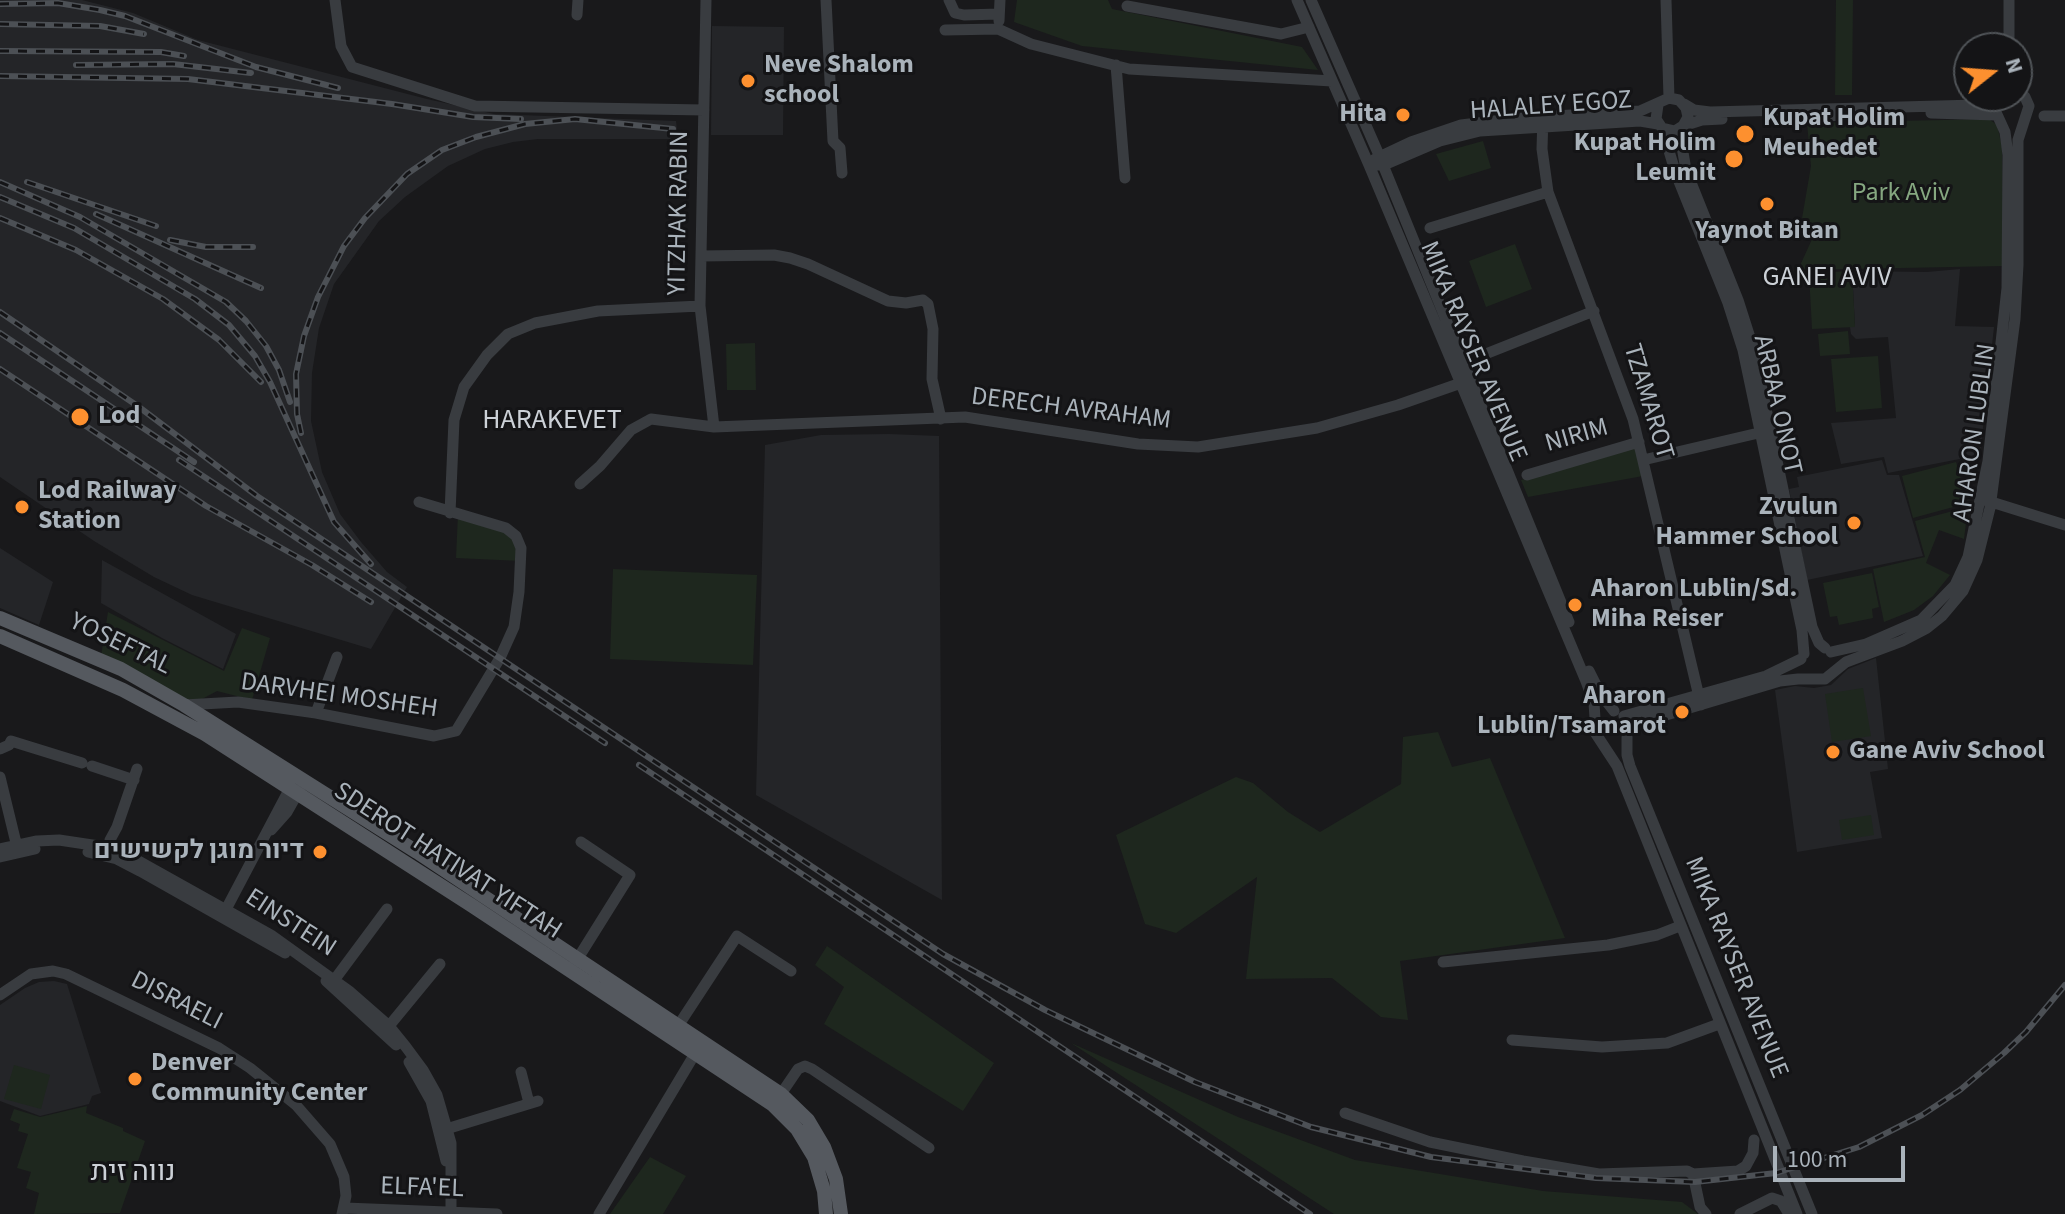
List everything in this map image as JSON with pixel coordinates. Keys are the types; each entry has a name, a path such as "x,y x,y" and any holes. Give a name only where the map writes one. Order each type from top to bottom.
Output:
{"main road":[{"name":"YOSEFTAL","path":"0,618 121,669 214,724"},
{"name":"YOSEFTAL","path":"0,636 168,713"},
{"name":"SDEROT HATIVAT YIFTAH","path":"168,713 296,787 407,846 678,1026 698,1048"},
{"name":"SDEROT HATIVAT YIFTAH","path":"214,724 296,787 575,975 698,1048"},
{"path":"698,1048 781,1094 808,1120 824,1147 836,1179 841,1214"},
{"path":"698,1048 773,1105 797,1129 817,1165 826,1214"}],"street":[{"path":"335,0 341,46 352,67 475,106 704,110"},
{"path":"577,15 578,0"},
{"name":"YITZHAK RABIN","path":"706,0 700,306 714,427"},
{"path":"826,0 833,141 840,148 842,173"},
{"path":"949,0 955,13 999,14"},
{"path":"998,29 1000,0"},
{"name":"MIKA RAYSER AVENUE","path":"1297,0 1586,681 1594,703 1596,723"},
{"name":"MIKA RAYSER AVENUE","path":"1311,0 1382,160 1592,677 1600,693 1619,713"},
{"path":"1666,0 1664,101 1655,114 1660,126 1670,131 1710,119 1871,114 1999,118 2015,125 2024,120"},
{"path":"2009,0 2009,32"},
{"path":"1127,6 1281,34 1309,27"},
{"path":"945,30 998,29 1031,44 1116,65 1206,75 1332,81"},
{"path":"1116,65 1125,178"},
{"path":"1664,101 1710,112 1953,106"},
{"name":"HALALEY EGOZ","path":"1369,165 1454,137 1543,121 1640,111 1664,101"},
{"path":"1681,128 1688,112 1684,104"},
{"name":"AHARON LUBLIN","path":"1828,650 1866,644 1898,632 1935,609 1963,571 1986,501 2009,261 2008,155 1999,112"},
{"name":"AHARON LUBLIN","path":"1832,673 1846,662 1927,628 1954,603 1972,575 2018,289 2018,140 2027,112"},
{"path":"2044,116 2065,116"},
{"name":"HALALEY EGOZ","path":"1543,121 1640,121 1660,126"},
{"name":"TZAMAROT","path":"1543,121 1542,149 1548,192 1633,419 1700,701"},
{"name":"ARBAA ONOT","path":"1660,126 1728,303 1766,431 1812,627 1819,643 1828,650"},
{"name":"ARBAA ONOT","path":"1681,128 1686,170 1738,300 1753,347 1802,630 1803,656"},
{"path":"1430,228 1548,192"},
{"path":"701,256 774,255 790,258 888,301 906,303 923,300 928,304 933,329 932,379 941,419"},
{"path":"450,513 454,420 464,387 487,355 508,334 535,323 598,311 700,306"},
{"path":"1483,355 1594,311"},
{"name":"DERECH AVRAHAM","path":"580,484 631,430 651,419 714,427 965,417 1138,444 1198,447 1317,428 1461,383"},
{"name":"NIRIM","path":"1643,460 1766,431"},
{"name":"NIRIM","path":"1527,475 1639,442"},
{"path":"1986,501 2065,525"},
{"name":"DARVHEI MOSHEH","path":"184,705 219,702 316,713 434,736 450,734 462,724 514,627 521,548 516,536 506,528 419,502"},
{"path":"1700,701 1619,713 1605,712 1596,723 1596,734 1603,743 1619,744 1628,733 1646,721 1700,701 1766,676 1816,647 1828,650 1835,662 1832,673 1820,681 1780,681 1700,701"},
{"path":"1803,656 1803,673 1810,679"},
{"path":"316,713 337,657"},
{"name":"DARVHEI MOSHEH","path":"214,724 209,710 219,702"},
{"path":"1619,713 1628,733"},
{"name":"MIKA RAYSER AVENUE","path":"1628,733 1630,766 1812,1214"},
{"path":"0,749 11,741 87,764 136,774 111,852"},
{"name":"MIKA RAYSER AVENUE","path":"1603,743 1617,766 1797,1214"},
{"path":"0,777 17,848"},
{"path":"224,912 274,815 296,787"},
{"path":"575,975 576,959 630,875 581,842"},
{"name":"EINSTEIN","path":"0,857 17,848"},
{"name":"EINSTEIN","path":"0,849 57,848 111,852 271,935 335,979 389,1026 423,1070 437,1095 444,1129"},
{"path":"335,979 387,909"},
{"name":"EINSTEIN","path":"224,912 314,973 384,1032 423,1084 451,1143 451,1213"},
{"path":"1443,962 1608,945 1657,935 1680,926"},
{"path":"678,1026 737,936 791,971"},
{"path":"389,1026 440,964"},
{"name":"DISRAELI","path":"0,995 31,974 53,971 66,974 219,1048 296,1105 330,1144 344,1177 344,1211"},
{"path":"1512,1040 1602,1047 1667,1043 1719,1024"},
{"path":"599,1214 698,1048"},
{"path":"781,1094 798,1069 805,1066 929,1148"},
{"path":"444,1129 534,1102 521,1072"},
{"path":"1345,1113 1430,1142 1599,1174 1738,1171 1749,1163 1754,1140"},
{"path":"1693,1174 1700,1207 1706,1214"},
{"path":"1740,1214 1772,1198 1781,1201 1789,1214"},
{"name":"ELFA'EL","path":"344,1211 497,1214"}],"shaded area":[{"path":"0,0 82,0 133,13 198,40 494,114 676,121 678,139 538,139 485,149 448,166 405,197 379,221 334,284 319,328 312,373 311,421 322,472 340,514 387,572 407,587 371,649 192,595 154,577 94,541 0,477"},
{"name":"Neve Shalom school","path":"712,26 784,27 783,135 711,135"},
{"path":"1960,269 1955,326 1994,327 1980,455 1888,473 1884,457 1841,464 1831,423 1896,418 1888,337 1856,339 1851,334 1850,327 1855,326 1852,271"},
{"path":"821,435 939,436 942,900 756,795 765,445"},
{"name":"Zvulun Hammer School","path":"1882,460 1887,475 1899,475 1923,556 1807,580 1789,489 1799,487 1797,477"},
{"path":"0,548 53,582 39,625 0,608"},
{"path":"102,560 236,634 223,669 101,603"},
{"path":"1876,658 1888,769 1870,772 1882,838 1797,852 1775,690 1831,685 1848,669"},
{"path":"39,982 67,984 101,1093 92,1096 89,1104 40,1116 0,1101 0,1005 25,988"}],"green space":[{"path":"1017,0 1108,0 1112,9 1302,47 1318,70 1082,46 1014,22"},
{"path":"1836,0 1853,0 1852,95 1835,95"},
{"name":"Park Aviv","path":"1989,119 1997,125 2002,146 2004,266 1798,270 1813,237 1800,230 1811,166 1807,123"},
{"path":"1483,141 1491,168 1449,181 1436,154"},
{"path":"1515,244 1532,289 1486,307 1469,261"},
{"path":"1852,271 1855,327 1812,329 1809,273"},
{"path":"1848,331 1850,354 1820,356 1818,334"},
{"path":"755,343 756,390 727,390 726,344"},
{"path":"1878,356 1882,408 1836,412 1831,359"},
{"path":"1636,446 1643,476 1528,497 1521,480"},
{"path":"1956,462 1968,503 1913,518 1902,476"},
{"path":"1968,507 1964,539 1939,530 1926,563 1950,575 1933,596 1914,610 1884,622 1873,569 1925,557 1915,521"},
{"path":"458,514 512,532 521,561 456,558"},
{"path":"613,569 757,575 753,665 610,659"},
{"path":"1872,573 1879,607 1872,609 1873,618 1839,625 1837,616 1830,617 1823,583"},
{"path":"108,612 224,671 242,628 270,638 252,700 217,691 189,702 101,656"},
{"path":"1863,688 1871,736 1832,742 1825,694"},
{"path":"1438,732 1452,767 1490,758 1565,938 1400,961 1408,1020 1381,1017 1332,978 1246,979 1257,877 1176,933 1145,924 1116,835 1236,777 1253,783 1288,812 1320,832 1401,784 1403,737"},
{"path":"1871,815 1874,835 1842,840 1839,820"},
{"path":"827,946 994,1063 963,1111 824,1024 844,987 815,965"},
{"path":"1071,1043 1238,1117 1355,1160 1543,1191 1682,1202 1698,1214 1334,1214"},
{"path":"14,1065 50,1075 41,1109 4,1099"},
{"path":"87,1106 86,1113 145,1141 120,1213 34,1214 39,1193 26,1188 31,1172 17,1168 28,1134 18,1131 20,1124 10,1120 14,1109 40,1117"},
{"path":"650,1157 686,1176 663,1214 610,1214"}],"railway":[{"path":"0,4 58,3 125,16 256,67 338,88"},
{"path":"0,24 100,26 144,34"},
{"path":"0,51 161,52 184,56"},
{"path":"76,65 173,64 251,73"},
{"path":"0,76 188,79 473,117 521,119"},
{"path":"301,433 296,374 304,336 318,297 344,246 365,218 407,174 442,150 525,124 575,119 673,129"},
{"path":"0,182 80,217 226,302 266,346 279,370 290,402"},
{"path":"27,182 156,226"},
{"path":"0,197 74,228 195,299 229,325 255,356 270,382 334,522 371,564"},
{"path":"96,214 261,288"},
{"path":"0,218 76,250 163,299 219,340 261,382"},
{"path":"170,240 206,247 253,247"},
{"path":"0,312 139,407 257,496 943,954 1045,1010 1195,1082 1311,1127 1431,1157 1596,1178 1695,1182 1776,1173 1859,1147 1922,1115 1960,1090 2004,1053 2065,985"},
{"path":"0,333 194,462"},
{"path":"0,369 206,506 371,602"},
{"path":"179,460 605,743"},
{"path":"639,765 1310,1214"}],"place":[{"name":"Neve Shalom school","path":"748,81"},
{"name":"Hita","path":"1403,115"},
{"name":"Kupat Holim Meuhedet","path":"1745,134"},
{"name":"Kupat Holim Leumit","path":"1734,159"},
{"name":"Yaynot Bitan","path":"1767,204"},
{"name":"Lod","path":"80,417"},
{"name":"Lod Railway Station","path":"22,507"},
{"name":"Zvulun Hammer School","path":"1854,523"},
{"name":"Aharon Lublin/Sd. Miha Reiser","path":"1575,605"},
{"name":"Aharon Lublin/Tsamarot","path":"1682,712"},
{"name":"Gane Aviv School","path":"1833,752"},
{"name":"דיור מוגן לקשישים","path":"320,852"},
{"name":"Denver Community Center","path":"135,1079"}],"district":[{"name":"GANEI AVIV","path":"1827,279"},
{"name":"HARAKEVET","path":"552,422"},
{"name":"נווה זית","path":"133,1174"}]}
